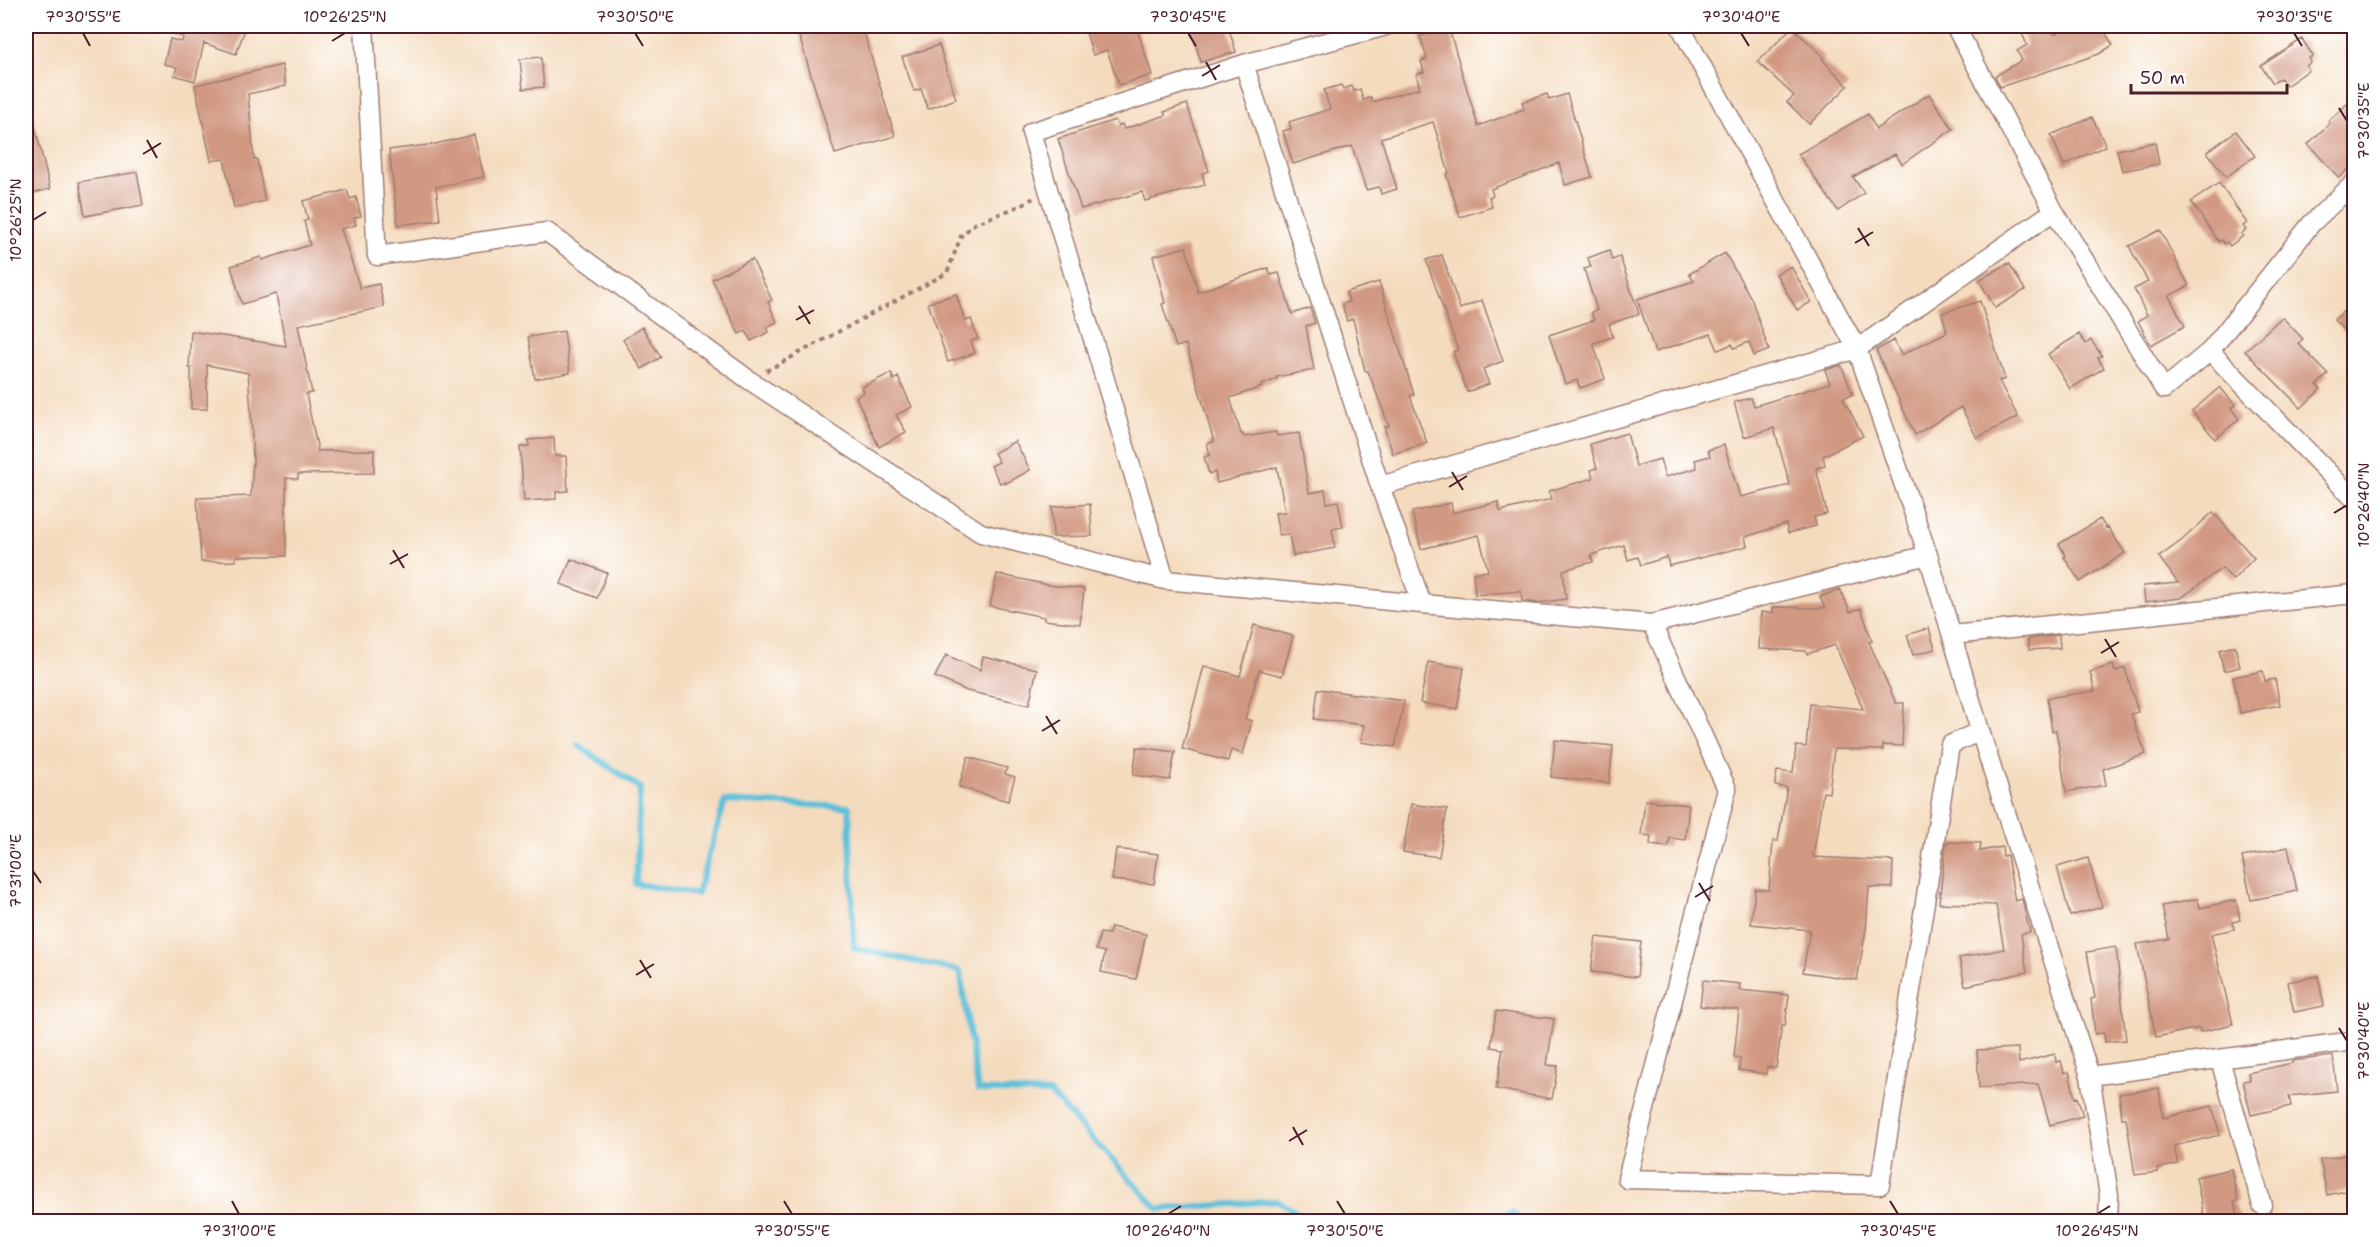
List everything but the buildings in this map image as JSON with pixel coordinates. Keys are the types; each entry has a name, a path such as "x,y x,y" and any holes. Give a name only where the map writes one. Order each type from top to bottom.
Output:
{"street":[{"path":"364,26 377,256 547,232 749,380 981,533 1165,580 1652,624 1928,555"},
{"path":"1165,580 1031,132 1245,64 1386,26"},
{"path":"1680,26 1857,349 1928,555 1980,731 2090,1076 2109,1195 2108,1221"},
{"path":"1955,26 2054,211 2164,388 2210,351 2311,224 2355,183"},
{"path":"1245,64 1380,486 1422,604"},
{"path":"1380,486 1857,349 2054,211"},
{"path":"2210,351 2355,499"},
{"path":"1952,634 2355,594"},
{"path":"1652,624 1727,789 1627,1179 1880,1185 1950,745 1980,731"},
{"path":"2090,1076 2355,1041"},
{"path":"2220,1060 2262,1204"}],"path":[{"path":"749,380 948,273 961,236 974,224 1027,203 1047,185"}],"waterway":[{"path":"578,745 640,788 636,884 697,894 725,801 849,807 854,948 960,971 978,1090 1050,1093 1158,1209 1277,1201 1313,1222"},
{"path":"1490,1222 1512,1212 1522,1222"}]}
